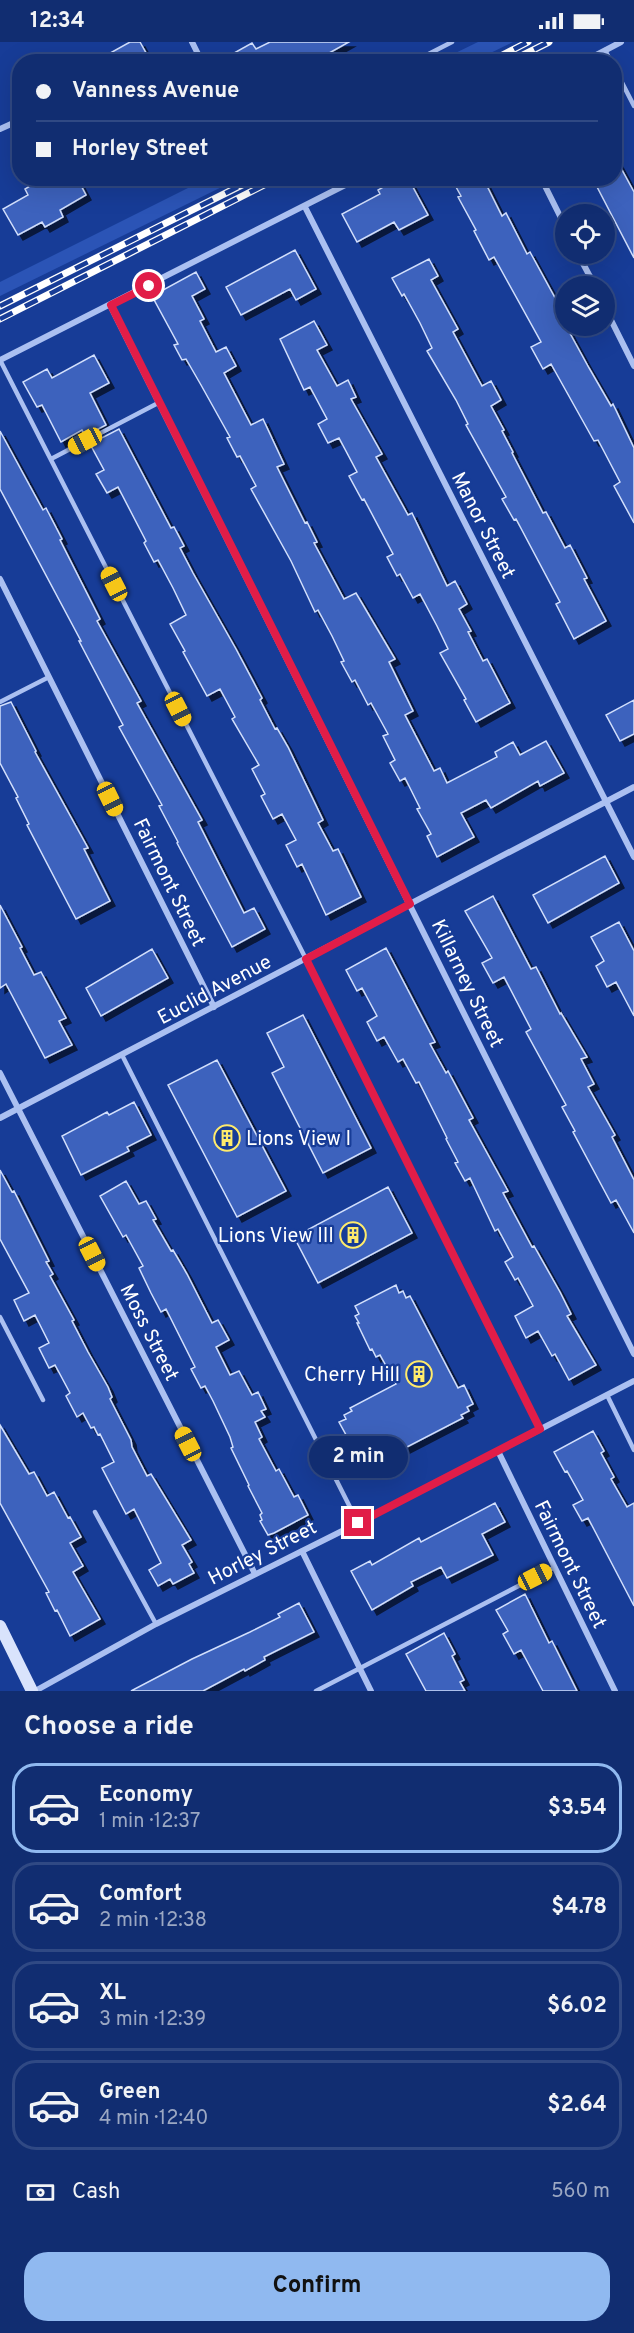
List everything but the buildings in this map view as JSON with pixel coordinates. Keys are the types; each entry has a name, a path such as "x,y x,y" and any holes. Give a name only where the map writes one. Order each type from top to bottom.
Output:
{"street":[{"path":"598,54 621,42"},
{"path":"0,360 344,186"},
{"path":"545,186 555,206"},
{"name":"Manor Street","path":"305,207 634,857"},
{"name":"Killarney Street","path":"111,305 634,1354"},
{"path":"615,328 634,366"},
{"name":"Fairmont Street","path":"0,579 214,1007"},
{"name":"Euclid Avenue","path":"0,1118 634,787"},
{"name":"Moss Street","path":"0,1073 255,1574"},
{"name":"Horley Street","path":"34,1691 156,1624 634,1381"},
{"name":"Fairmont Street","path":"498,1451 615,1691"},
{"path":"302,1551 370,1691"},
{"path":"0,1626 34,1691"}],"lane":[{"path":"429,54 452,42"},
{"path":"605,50 607,54"},
{"path":"622,83 634,106"},
{"path":"0,360 306,959 540,1429"},
{"path":"51,459 160,402"},
{"path":"0,702 49,677"},
{"path":"122,1055 358,1523"},
{"path":"0,1317 43,1401"},
{"path":"607,1395 634,1450"},
{"path":"95,1512 156,1624"},
{"path":"316,1691 555,1567"}],"shaded area":[{"path":"478,42 513,42 488,54 453,54"},
{"path":"192,186 224,186 0,296 0,282"}],"railway":[{"path":"505,54 528,42"},
{"path":"525,54 549,42"},
{"path":"0,306 240,186"},
{"path":"0,319 262,186"}],"place":[{"name":"Lions View I","path":"227,1138"},
{"name":"Lions View III","path":"353,1235"},
{"name":"Cherry Hill","path":"419,1374"}],"route":[{"path":"149,286 111,305 410,904 306,959 540,1429 358,1523"}]}
